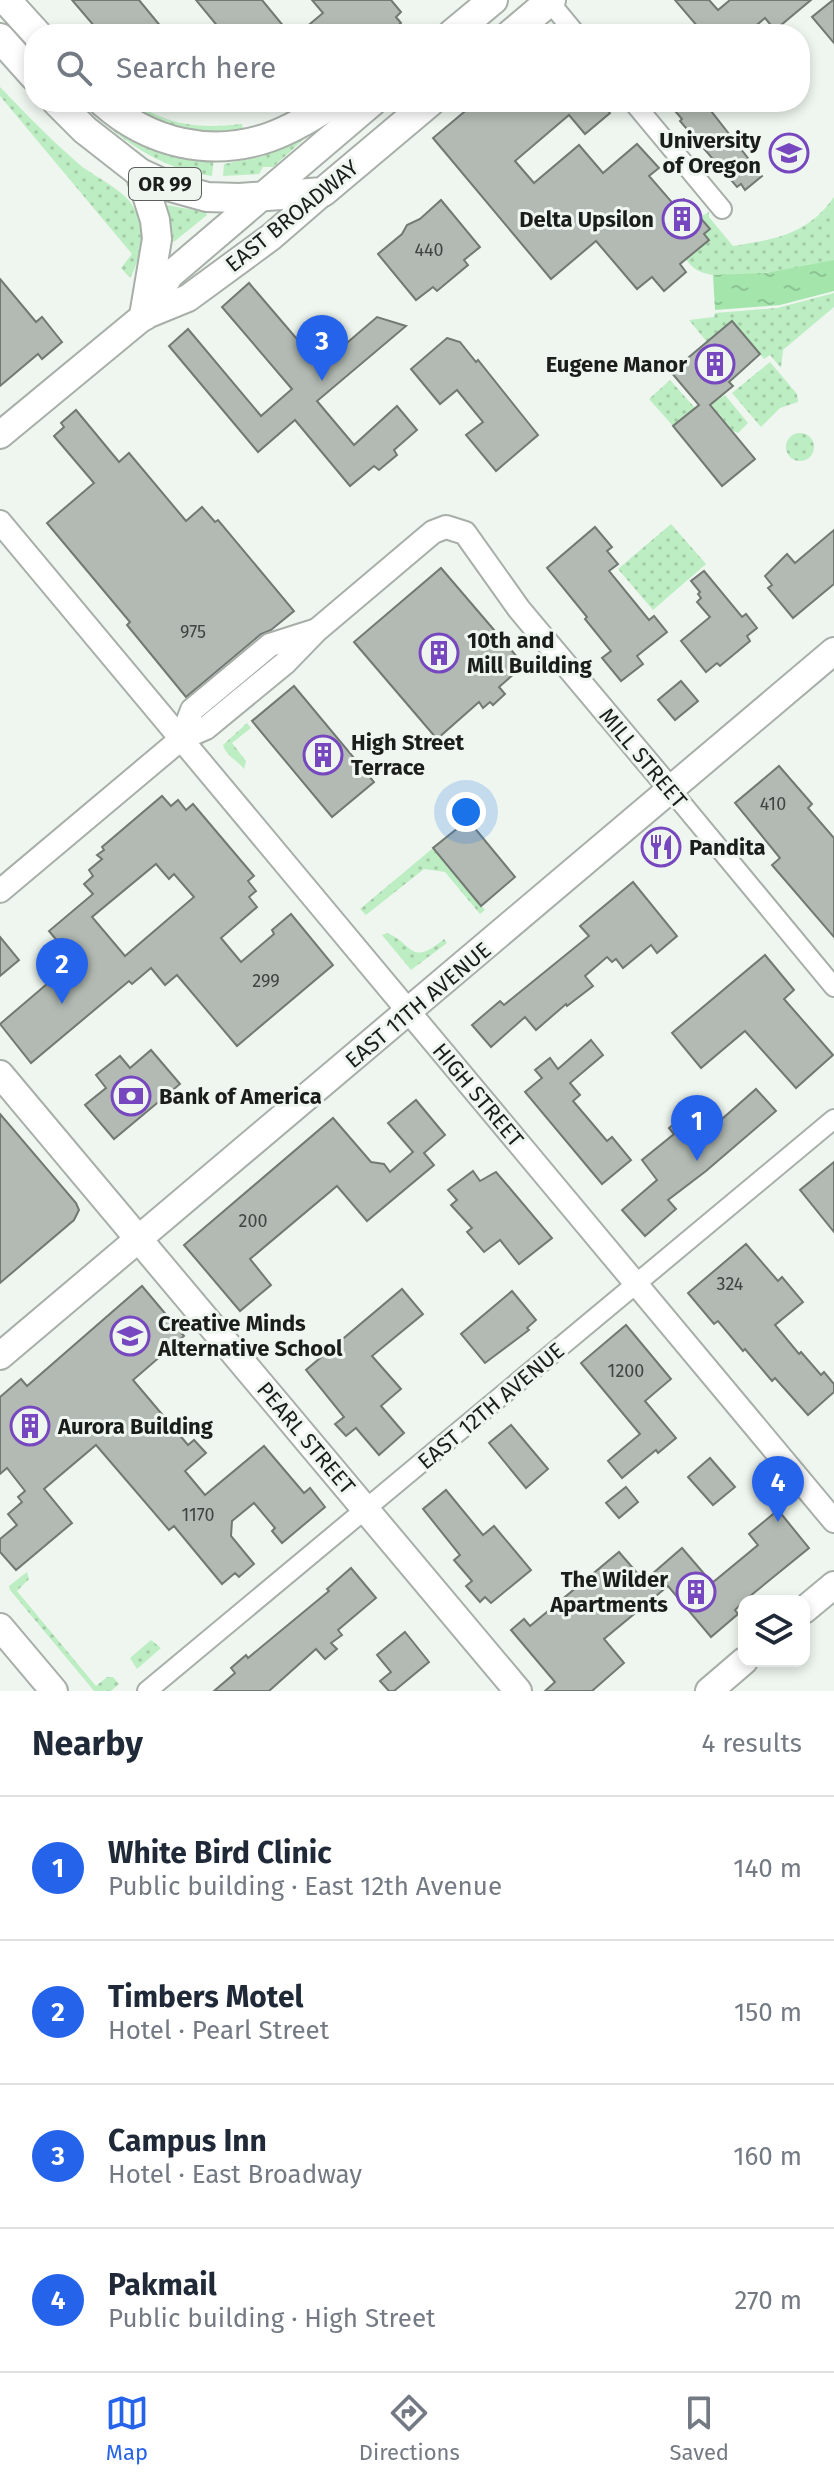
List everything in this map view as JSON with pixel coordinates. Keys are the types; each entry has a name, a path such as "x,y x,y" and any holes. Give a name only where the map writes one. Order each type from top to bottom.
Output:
{"main road":[{"path":"6,0 28,24"},
{"path":"464,24 493,0"},
{"path":"521,24 542,3"},
{"path":"0,38 24,65"},
{"name":"OR 99","path":"67,112 140,173 171,187 207,197 323,192"},
{"path":"117,112 138,127 166,140 231,146 273,136 317,112"},
{"name":"EAST BROADWAY","path":"144,316 170,275 361,112"},
{"name":"EAST BROADWAY","path":"0,435 144,316 188,298 271,237 418,112"},
{"path":"140,173 155,220 157,239 144,316"},
{"name":"EAST 11TH AVENUE","path":"0,1356 834,651"},
{"name":"PEARL STREET","path":"0,1074 518,1691"},
{"path":"810,1605 834,1585"},
{"path":"0,1627 54,1691"},
{"path":"709,1691 738,1666"}],"street":[{"path":"542,3 565,24"},
{"path":"641,112 722,209"},
{"name":"HIGH STREET","path":"0,522 834,1521"},
{"name":"MILL STREET","path":"181,739 206,728 285,663 317,630 433,532 439,528 455,528 472,541 519,609 834,987"},
{"path":"0,891 181,739"},
{"name":"EAST 12TH AVENUE","path":"147,1691 834,1119"}],"shaded area":[{"path":"0,87 77,162 130,202 140,222 141,245 130,278 121,268 132,254 0,96"},
{"path":"93,112 114,112 214,156 212,176 175,167 158,159 110,128"},
{"path":"138,112 150,112 190,125 242,124 243,130 219,134 178,132"},
{"path":"324,121 273,167 263,167 259,174 223,176 224,164 264,156 267,146"},
{"path":"834,197 834,260 829,262 763,273 711,275 696,269 678,249 693,242 699,249 709,240 704,234 709,228 700,217 709,212 709,217 733,246 790,233 813,220"},
{"path":"166,205 206,212 207,215 175,241 168,243 170,220"},
{"path":"834,293 834,307 783,350 781,368 770,355 764,359 732,321 707,342 689,320 714,317 715,313 777,308"},
{"path":"770,362 797,394 798,402 780,408 761,427 732,393"},
{"path":"670,380 695,408 673,426 649,399"},
{"path":"725,395 748,423 738,433 710,403"},
{"path":"800,433 810,437 814,447 810,457 800,461 790,457 786,447 790,437"},
{"path":"671,524 706,564 653,610 618,569"},
{"path":"247,723 251,728 232,743 246,761 244,769 223,745"},
{"path":"433,848 485,910 480,914 445,872 424,869 366,915 360,909"},
{"path":"387,933 418,952 424,952 444,939 447,943 411,970 382,935"},
{"path":"27,1572 29,1579 17,1591 96,1686 107,1677 113,1677 119,1684 111,1691 94,1691 10,1590 9,1586"},
{"path":"151,1640 161,1648 137,1669 130,1658"}],"water":[{"path":"834,260 834,291 780,305 715,310 713,275 766,273"}],"building":[{"path":"72,0 139,0 159,24 92,24"},
{"path":"196,0 262,0 282,24 216,24"},
{"path":"312,0 391,0 401,12 396,17 401,23 310,24 323,13"},
{"path":"675,0 709,0 718,10 730,0 811,0 782,24 770,24 765,18 758,24 695,24"},
{"path":"834,0 834,43 812,17"},
{"path":"464,112 609,112 585,134 569,115 515,161 534,183 579,145 603,173 637,144 659,168 649,176 675,206 684,199 710,229 704,234 709,240 680,264 686,272 664,291 652,277 637,289 596,241 551,279 433,138"},
{"path":"676,112 712,112 762,176 745,190 741,184 737,187 680,121 682,119"},
{"path":"441,200 480,247 464,260 468,265 437,291 433,287 416,300 378,254 402,234 407,225 420,219"},
{"path":"0,279 36,322 42,317 62,342 42,359 38,354 0,386"},
{"path":"249,283 320,366 377,317 406,326 317,401 354,445 397,406 417,430 394,450 397,455 379,470 374,466 350,486 295,420 258,452 169,346 188,329 261,416 292,389 222,307"},
{"path":"732,321 760,354 729,382 733,386 710,405 755,459 722,486 673,426 699,405 671,372"},
{"path":"447,338 460,342 476,362 478,360 538,435 496,471 466,435 483,422 457,390 440,404 411,369"},
{"path":"76,410 119,462 129,453 186,521 202,507 215,522 218,520 294,611 271,630 261,634 186,697 127,625 130,622 47,523 94,483 54,436 64,427 61,423"},
{"path":"595,527 612,547 607,551 618,564 609,571 649,620 654,616 667,632 637,656 643,664 621,681 602,658 611,651 547,568"},
{"path":"834,530 834,584 793,618 768,588 772,585 765,576 787,554 795,563"},
{"name":"10th and Mill Building","path":"441,568 524,665 499,687 505,694 493,705 490,702 483,708 479,702 437,739 354,642"},
{"path":"704,571 742,617 746,614 757,628 747,636 750,641 720,666 717,663 706,672 681,641 710,617 697,602 701,598 700,592 691,581"},
{"path":"681,681 698,701 675,720 658,700"},
{"name":"High Street Terrace","path":"294,686 374,782 332,817 252,721"},
{"path":"779,766 812,804 808,808 834,838 834,937 772,865 780,858 735,803"},
{"path":"162,796 171,806 178,800 186,810 193,804 254,876 248,881 256,891 249,897 257,907 221,938 241,962 274,934 272,930 291,914 333,965 237,1046 177,975 165,985 151,968 132,984 129,981 31,1063 0,1024 74,961 49,931 93,894 84,884 93,876 89,870 102,859 97,855 104,850 102,847","holes":["156,864 169,879 174,874 194,897 125,956 92,917"]},
{"path":"468,820 515,877 481,906 433,848"},
{"path":"633,882 677,936 657,953 651,945 623,968 616,959 612,962 607,957 585,976 593,986 536,1030 525,1017 491,1047 472,1025 500,1001 504,1005 589,936 580,926"},
{"path":"0,937 19,960 0,976"},
{"path":"765,955 794,990 784,999 833,1055 796,1088 745,1031 701,1068 672,1033"},
{"path":"591,1040 603,1055 570,1083 580,1095 573,1101 607,1141 612,1137 631,1160 602,1184 525,1092 542,1078 535,1070 550,1058 558,1069"},
{"name":"Bank of America","path":"151,1050 180,1084 114,1139 85,1105 106,1088 96,1075 120,1056 130,1068"},
{"path":"756,1089 776,1111 668,1200 676,1209 645,1236 622,1210 657,1180 642,1160 674,1134 669,1128 696,1105 714,1126"},
{"path":"416,1100 445,1135 424,1153 434,1165 367,1221 337,1186 250,1259 271,1285 240,1311 184,1245 333,1118 371,1162 384,1164 390,1172 413,1152 388,1123"},
{"path":"0,1114 79,1210 74,1220 0,1283"},
{"path":"834,1162 834,1232 800,1190"},
{"path":"473,1171 480,1181 496,1172 552,1238 519,1264 500,1240 484,1252 467,1232 472,1228 451,1205 457,1200 448,1190"},
{"path":"746,1244 778,1281 782,1277 803,1302 775,1325 799,1354 801,1352 821,1375 824,1372 834,1384 834,1392 808,1415 775,1378 772,1381 745,1349 743,1351 718,1321 714,1324 688,1293"},
{"path":"142,1286 184,1336 133,1380 188,1445 194,1440 206,1453 185,1471 205,1495 264,1446 304,1493 310,1488 325,1507 282,1543 272,1531 275,1528 254,1503 232,1521 231,1536 254,1564 239,1577 235,1573 222,1584 174,1526 169,1530 96,1445 44,1489 72,1523 16,1570 0,1552 0,1539 17,1525 8,1514 22,1502 18,1497 25,1491 7,1468 0,1474 0,1397 21,1379 27,1386"},
{"path":"402,1289 423,1314 372,1356 401,1389 381,1406 404,1433 379,1455 356,1428 346,1436 335,1424 344,1417 306,1370"},
{"path":"512,1291 536,1320 527,1328 529,1330 485,1363 461,1334"},
{"path":"626,1325 671,1379 645,1401 676,1438 622,1478 608,1461 640,1434 581,1363"},
{"path":"511,1425 548,1469 526,1488 489,1443"},
{"path":"710,1458 735,1487 713,1505 688,1477"},
{"path":"626,1487 638,1502 619,1518 606,1503"},
{"path":"446,1490 483,1535 494,1526 531,1570 491,1603 485,1597 480,1602 466,1586 472,1581 454,1560 460,1555 423,1509"},
{"path":"778,1510 809,1548 751,1595 738,1595 735,1610 738,1614 711,1637 668,1586 604,1639 624,1663 592,1691 545,1691 555,1682 511,1630 524,1619 530,1626 619,1552 644,1581 682,1548 712,1583 758,1545 749,1534"},
{"path":"351,1568 376,1598 338,1630 342,1635 331,1643 337,1649 325,1659 316,1649 269,1691 214,1691 235,1673 231,1668 246,1655 248,1658 329,1591 327,1589"},
{"path":"405,1632 429,1662 394,1691 389,1691 380,1681 391,1672 377,1655"}],"place":[{"name":"University of Oregon","path":"789,153"},
{"name":"Delta Upsilon","path":"682,219"},
{"name":"Eugene Manor","path":"715,364"},
{"name":"Campus Inn","path":"322,381"},
{"name":"10th and Mill Building","path":"439,653"},
{"name":"High Street Terrace","path":"323,755"},
{"name":"Pandita","path":"661,847"},
{"name":"Timbers Motel","path":"62,1004"},
{"name":"Bank of America","path":"131,1096"},
{"name":"White Bird Clinic","path":"697,1161"},
{"name":"Creative Minds Alternative School","path":"130,1336"},
{"name":"Aurora Building","path":"30,1426"},
{"name":"Pakmail","path":"778,1522"},
{"name":"The Wilder Apartments","path":"696,1592"}]}
